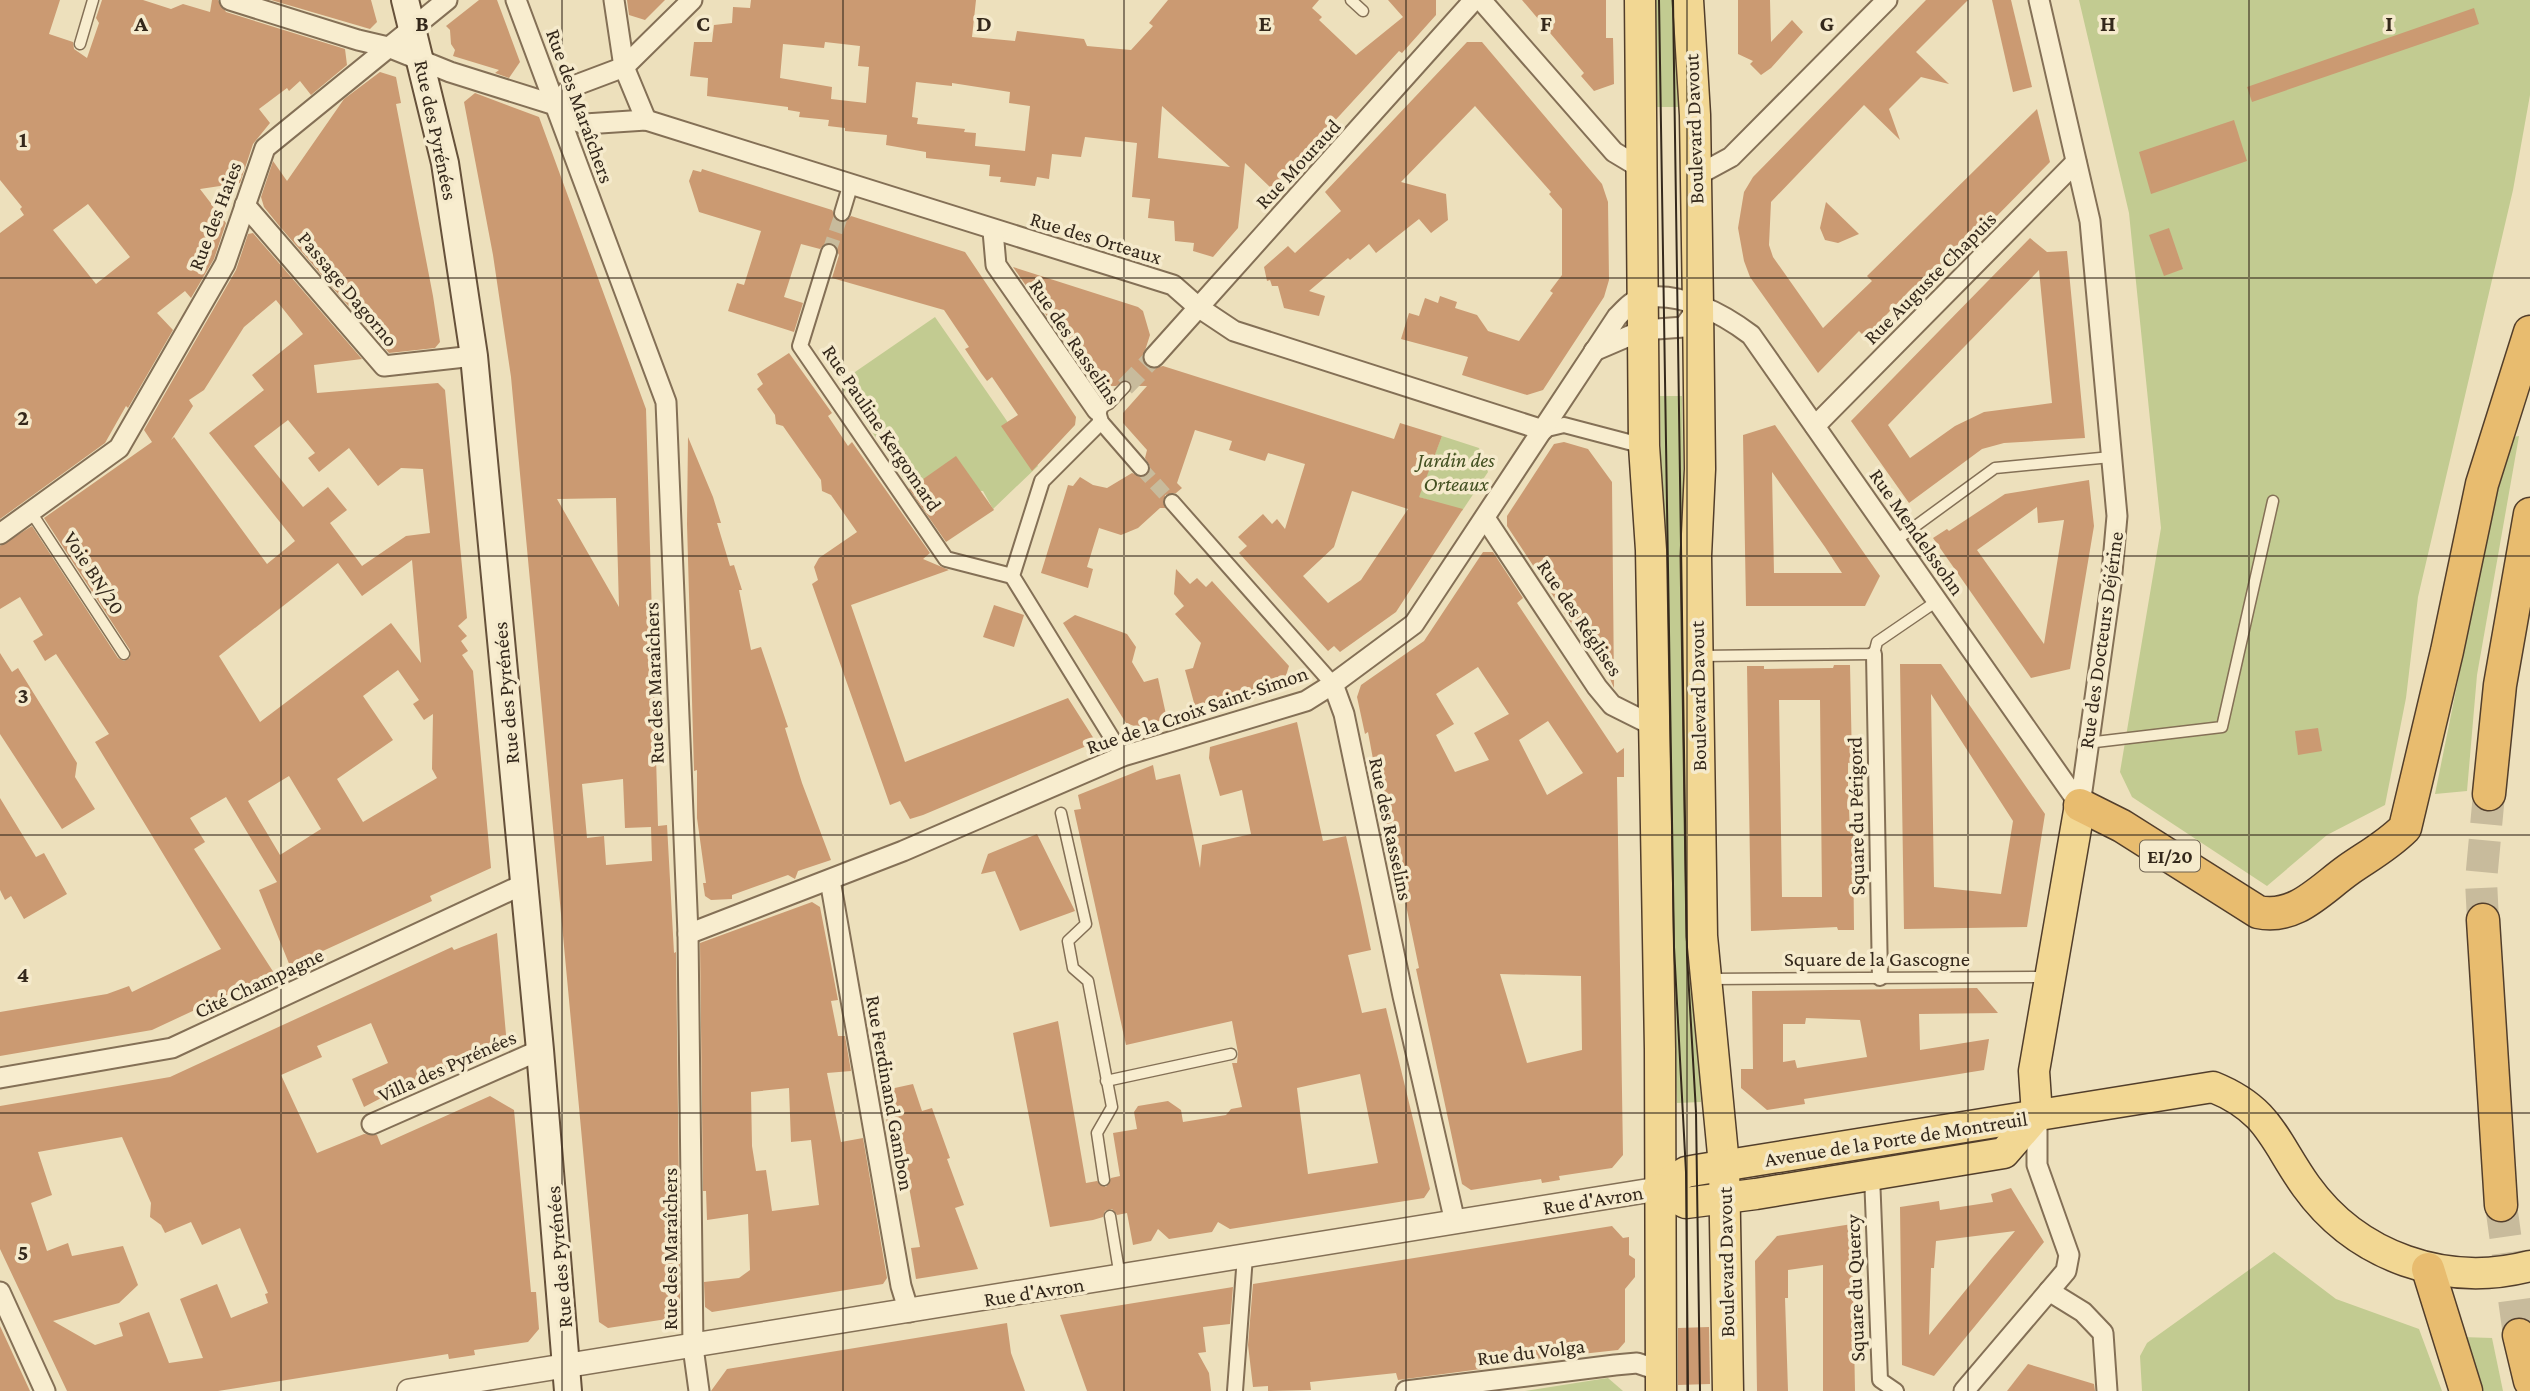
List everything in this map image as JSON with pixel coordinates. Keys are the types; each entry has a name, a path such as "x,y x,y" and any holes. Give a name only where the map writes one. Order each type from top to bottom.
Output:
{"highway":[{"name":"EI/20","path":"2080,804 2122,826 2258,912 2273,915 2308,902 2349,869 2384,848 2405,828 2447,650 2482,484 2530,332"},
{"path":"2489,794 2500,685 2530,514"},
{"path":"2483,920 2501,1205"},
{"path":"2428,1269 2466,1391"},
{"path":"2519,1335 2530,1381"}],"main road":[{"name":"Rue des Pyrénées","path":"405,0 445,163 474,356 540,1050 568,1379"},
{"name":"Boulevard Davout","path":"1640,0 1639,167 1644,446 1651,550 1660,1049 1658,1189 1661,1381"},
{"name":"Boulevard Davout","path":"1688,0 1696,176 1698,656 1705,979 1724,1165 1728,1391"},
{"name":"Rue des Docteurs Déjérine","path":"2037,1115 2034,1071 2080,804"},
{"path":"2037,1115 2213,1087 2241,1098 2265,1122 2281,1141 2308,1188 2338,1222 2392,1256 2428,1269 2454,1273 2507,1272 2530,1266"},
{"name":"Avenue de la Porte de Montreuil","path":"1658,1189 1686,1172 2037,1115"},
{"name":"Avenue de la Porte de Montreuil","path":"1658,1189 1686,1203 2004,1153 2037,1115"}],"street":[{"name":"Rue des Orteaux","path":"230,0 388,47 422,62 555,105 574,120 585,124 646,120 851,183 993,231 1173,285 1198,307 1234,331 1543,430 1564,425 1644,446"},
{"name":"Rue des Haies","path":"0,534 119,449 225,264 265,148 447,0"},
{"name":"Rue des Maraîchers","path":"516,0 666,402 688,934 693,1347 699,1391"},
{"path":"614,0 624,66 646,120"},
{"path":"555,105 571,87 624,66 692,0"},
{"name":"Rue Mouraud","path":"1154,357 1370,120 1475,0"},
{"path":"1480,0 1614,152 1639,167"},
{"path":"1696,176 1731,157 1887,0"},
{"name":"Rue des Docteurs Déjérine","path":"2039,0 2090,221 2117,516 2116,543 2080,804"},
{"name":"Rue Auguste Chapuis","path":"1815,426 2076,162"},
{"path":"842,213 851,183"},
{"name":"Passage Dagorno","path":"246,205 384,366 474,356"},
{"name":"Rue des Rasselins","path":"993,231 996,265 1099,416 1141,468"},
{"name":"Rue Pauline Kergomard","path":"830,252 800,346 946,559 1012,576"},
{"name":"Rue Mendelssohn","path":"1642,298 1677,297 1734,323 1751,335 2080,804"},
{"name":"Rue de la Croix Saint-Simon","path":"688,934 830,880 1123,755 1306,701 1333,684 1414,624 1617,317 1630,304 1642,298"},
{"path":"1593,352 1643,330 1684,327 1698,307"},
{"path":"1099,416 1042,481 1012,576 1123,755"},
{"name":"Rue des Rasselins","path":"1172,502 1333,684 1344,714 1403,996 1455,1222"},
{"name":"Rue des Réglises","path":"1485,518 1597,687 1612,705 1654,726"},
{"name":"Square du Périgord","path":"1874,654 1880,978"},
{"name":"Rue Ferdinand Gambon","path":"830,880 901,1286 909,1312"},
{"name":"Cité Champagne","path":"0,1078 172,1048 524,884"},
{"name":"Villa des Pyrénées","path":"372,1124 540,1050"},
{"path":"1964,1391 2066,1271 2069,1255 2036,1165 2037,1115"},
{"name":"Square du Quercy","path":"1872,1175 1880,1380 1896,1391"},
{"name":"Rue d'Avron","path":"409,1391 568,1379 693,1347 1658,1189"},
{"path":"1235,1391 1245,1256"},
{"path":"2049,1291 2083,1312 2103,1333 2107,1391"},
{"path":"0,1292 45,1391"},
{"name":"Rue du Volga","path":"1406,1391 1637,1363 1661,1381"}],"lane":[{"path":"80,44 93,0"},
{"path":"1351,0 1363,11"},
{"path":"1099,416 1125,387"},
{"path":"1895,541 1994,468 2111,457"},
{"path":"2087,743 2222,727 2273,502"},
{"name":"Voie BN/20","path":"32,512 124,654"},
{"path":"1698,656 1874,654 1877,642 1937,601"},
{"path":"1061,813 1086,924 1068,941 1073,968 1087,981 1111,1107 1097,1132 1104,1180"},
{"name":"Square de la Gascogne","path":"1705,979 2049,977"},
{"path":"1106,1081 1231,1054"},
{"path":"1110,1216 1121,1277"}],"green space":[{"path":"1650,0 1676,0 1678,107 1656,107 1655,36"},
{"path":"2079,0 2530,0 2530,95 2513,190 2418,597 2406,698 2385,805 2327,835 2267,886 2132,797 2120,772 2161,528 2129,213"},
{"path":"935,317 1038,466 993,509 983,491 910,488 839,383"},
{"path":"1660,396 1682,396 1691,915 1701,1102 1677,1103 1669,972"},
{"name":"Jardin des Orteaux","path":"1442,436 1479,448 1488,472 1462,511 1413,495 1429,469"},
{"path":"2519,436 2477,675 2467,791 2435,794 2498,483 2513,437"},
{"path":"2274,1252 2336,1299 2419,1329 2442,1391 2142,1391 2140,1356 2147,1343"},
{"path":"2462,1337 2492,1338 2503,1391 2480,1391"},
{"path":"1608,1378 1623,1391 1525,1391 1601,1379"}],"building":[{"path":"0,0 60,0 49,34 73,42 74,49 87,58 99,23 96,18 102,0 143,0 171,9 183,4 210,12 212,0 218,0 226,12 345,49 347,65 311,95 300,81 259,109 270,123 253,144 240,183 200,189 226,223 214,259 191,298 185,291 157,313 173,330 105,443 0,519 0,233 24,215 20,209 22,207 0,180","holes":["88,204 130,257 96,284 53,230"]},
{"path":"271,0 371,0 377,22 370,29"},
{"path":"479,0 497,0 520,62 509,78 495,73 499,70 453,56 455,50 451,44 450,30 446,26"},
{"path":"627,0 665,0 645,20 629,15"},
{"path":"751,0 976,0 972,37 1015,41 1017,31 1084,39 1087,46 1131,50 1153,26 1149,23 1168,0 1319,0 1312,8 1322,17 1319,20 1356,55 1403,17 1388,0 1436,0 1436,15 1402,53 1399,51 1272,189 1245,163 1238,228 1213,257 1193,251 1194,243 1175,241 1174,221 1148,218 1150,199 1132,197 1137,143 1085,137 1081,157 1052,154 1049,179 1037,177 1035,186 1000,182 1001,177 989,176 990,165 926,158 926,152 886,145 887,135 845,131 845,128 828,126 829,120 799,117 800,112 788,110 788,107 707,96 708,78 690,76 694,42 712,42 714,25 732,23 733,7 750,8","holes":["825,42 860,46 858,66 869,67 866,103 831,99 832,87 780,78 783,44 824,48","916,82 952,86 952,83 1010,92 1009,103 1030,106 1025,151 975,146 976,133 964,132 965,129 917,124 918,118 912,117","1162,106 1230,167 1158,158"]},
{"path":"1522,0 1606,0 1606,38 1613,38 1614,84 1594,91 1581,76 1584,73"},
{"path":"1738,0 1770,0 1771,42 1792,20 1803,32 1771,68 1761,75 1750,64 1753,61 1738,54"},
{"path":"1926,0 1968,0 1916,52 1949,84 1921,77 1889,109 1900,140 1864,105 1771,202 1769,245 1773,257 1823,328 1872,281 1867,276 2037,109 2050,162 1920,294 1913,287 1865,337 1859,331 1818,373 1750,277 1738,228 1744,192 1753,177"},
{"path":"1992,0 2011,0 2032,87 2013,92"},
{"path":"2474,8 2479,24 2252,102 2247,87"},
{"path":"1467,42 1482,42 1602,184 1608,202 1609,280 1604,297 1543,390 1527,395 1462,375 1468,357 1401,339 1409,313 1419,316 1425,298 1438,303 1440,296 1457,302 1455,308 1477,315 1488,331 1519,341 1553,293 1550,291 1562,275 1562,209 1549,194 1551,192 1475,106 1401,182 1446,194 1448,220 1431,233 1419,219 1376,253 1369,244 1350,260 1348,258 1309,291 1325,296 1319,316 1284,308 1278,286 1272,286 1270,280 1267,281 1264,267 1288,246 1295,253 1341,211 1325,192"},
{"path":"380,72 396,77 401,103 396,104 440,342 435,348 389,353 281,228 264,207 261,197 273,161 287,181 344,99"},
{"path":"475,93 539,117 646,409 658,826 667,825 674,953 676,952 679,1193 667,1193 674,1265 680,1264 680,1317 608,1328 599,1322 511,377 493,255 464,102","holes":["616,498 619,607 557,499","623,779 625,828 651,827 652,861 606,865 604,836 587,838 582,784"]},
{"path":"2234,120 2247,161 2151,194 2139,152"},
{"path":"702,169 832,210 839,222 845,222 851,216 965,252 1076,417 1075,425 1032,471 1001,426 1018,415 992,377 987,381 981,373 965,349 969,347 944,310 832,278 839,255 832,243 826,243 820,249 801,244 784,297 803,303 794,332 728,311 737,283 744,285 761,231 699,212 689,181 693,170 701,172"},
{"path":"1826,202 1859,234 1838,243 1825,240 1820,228"},
{"path":"2169,228 2183,269 2164,276 2149,235"},
{"path":"253,233 362,359 314,365 317,393 438,383 445,390 467,618 458,626 467,636 461,641 468,651 462,655 473,671 491,868 430,896 432,901 290,966 259,890 277,882 226,797 190,818 205,842 194,849 274,973 152,1030 0,1056 0,1012 107,994 129,986 132,992 221,949 95,742 109,734 56,654 45,661 33,641 43,635 20,597 0,609 0,546 32,526 118,658 124,661 130,658 130,650 44,518 152,442 144,430 236,270 248,234","holes":["276,300 303,334 252,375 264,390 209,433 295,541 267,564 174,437 171,440 193,406 189,400 204,390 244,327","288,420 315,453 308,458 319,472 349,448 378,486 401,468 423,469 430,533 406,536 362,566 330,523 347,510 328,487 303,507 254,446","412,560 421,663 391,623 260,722 219,656 338,563 362,596","398,670 419,700 413,704 424,720 433,714 432,769 437,778 363,822 337,779 393,740 363,696","289,776 321,829 280,855 248,801"]},
{"path":"2030,238 2047,252 2067,251 2085,438 2004,443 1982,449 1909,503 1851,421","holes":["2039,270 2052,403 1984,412 1955,426 1910,458 1888,425"]},
{"path":"1013,267 1138,307 1143,311 1150,335 1142,360 1151,369 1163,366 1394,439 1400,423 1442,436 1419,497 1463,509 1396,612 1340,652 1334,646 1328,651 1239,553 1247,546 1238,537 1263,514 1272,524 1277,519 1285,529 1305,464 1268,453 1265,461 1229,450 1232,441 1195,430 1177,483 1182,488 1176,493 1165,495 1165,508 1160,508 1138,528 1121,535 1099,528 1087,567 1093,569 1088,588 1041,573 1068,485 1073,486 1080,477 1093,485 1107,488 1132,473 1142,477 1150,472 1145,458 1147,450 1123,423 1123,413 1147,386 1132,386 1126,380 1116,386 1095,386","holes":["1352,491 1408,509 1361,580 1328,603 1303,576 1334,547"]},
{"path":"789,353 832,413 828,416 848,446 852,442 930,553 923,559 949,570 851,605 905,762 1068,698 1096,742 910,819 900,801 890,805 812,584 818,580 814,567 819,558 857,532 831,495 822,491 821,480 783,426 776,424 775,415 757,389 763,384 757,374"},
{"path":"1775,425 1880,576 1865,606 1746,606 1743,435","holes":["1772,472 1842,573 1774,573"]},
{"path":"688,437 713,497 721,523 717,523 730,566 734,565 742,590 739,590 751,650 761,647 788,727 785,728 802,783 831,860 798,871 795,879 788,875 732,895 732,899 711,900 705,896 703,883 706,883 697,818 697,770 694,771 687,524"},
{"path":"1564,442 1588,449 1612,482 1614,688 1595,645 1589,649 1507,526 1507,516 1554,444"},
{"path":"956,456 994,510 946,542 909,489"},
{"path":"2089,480 2094,526 2070,669 2031,678 1933,538 1947,529 1949,531 2005,494","holes":["2037,507 2038,523 2064,520 2044,644 1977,550"]},
{"path":"1483,552 1493,552 1523,598 1517,603 1617,753 1624,748 1624,777 1617,777 1623,1155 1612,1168 1559,1176 1560,1180 1542,1183 1541,1179 1471,1190 1462,1184 1416,969 1419,968 1391,833 1387,835 1368,732 1365,734 1357,697 1361,685 1424,641","holes":["1478,667 1509,714 1474,733 1489,760 1455,772 1436,735 1454,724 1436,694","1548,721 1583,773 1547,795 1519,740","1500,974 1581,976 1582,1050 1527,1063"]},
{"path":"1176,569 1190,584 1197,578 1206,587 1212,581 1289,666 1283,685 1196,710 1185,670 1193,668 1201,643 1175,614 1184,606 1174,594"},
{"path":"994,605 1024,615 1014,647 983,637"},
{"path":"1075,615 1127,634 1136,647 1132,662 1144,682 1158,678 1167,719 1137,727 1126,723 1063,623"},
{"path":"0,653 12,672 18,668 77,763 75,777 95,809 62,829 0,734"},
{"path":"1900,664 1941,664 2045,814 2027,927 1904,929","holes":["1931,694 2013,821 2001,894 1934,887"]},
{"path":"1834,665 1850,665 1852,762 1848,763 1848,786 1850,833 1853,833 1854,930 1838,930 1837,927 1751,931 1747,666 1764,666 1764,669 1833,668","holes":["1779,700 1820,700 1822,897 1782,897"]},
{"path":"1297,722 1323,841 1346,836 1360,898 1371,950 1348,955 1362,1013 1386,1008 1430,1189 1424,1198 1230,1229 1218,1222 1212,1232 1169,1239 1158,1229 1151,1241 1133,1245 1127,1213 1117,1215 1112,1209 1105,1211 1103,1217 1093,1220 1050,1227 1013,1033 1058,1021 1086,1183 1097,1181 1106,1187 1111,1178 1120,1176 1113,1133 1137,1129 1134,1112 1138,1106 1168,1101 1181,1110 1183,1122 1226,1115 1231,1109 1242,1107 1232,1063 1237,1063 1238,1053 1232,1021 1126,1045 1074,810 1081,809 1078,795 1153,765 1156,780 1180,774 1200,868 1202,845 1251,834 1242,790 1220,796 1209,758 1210,747","holes":["1360,1074 1378,1163 1308,1174 1297,1088"]},
{"path":"2318,728 2322,751 2298,755 2295,731"},
{"path":"0,798 36,857 44,853 67,894 24,919 11,896 5,900 0,890"},
{"path":"1037,834 1075,911 1020,931 995,871 981,874 988,854"},
{"path":"812,902 820,907 838,1000 831,1001 838,1036 845,1036 851,1071 827,1073 841,1142 863,1138 887,1278 883,1284 712,1312 705,1307 704,1282 739,1278 750,1270 748,1214 707,1220 706,1191 703,1191 700,943","holes":["789,1088 791,1142 811,1140 819,1205 772,1211 766,1170 756,1171 752,1146 751,1092"]},
{"path":"497,933 507,1046 431,1077 429,1073 364,1107 352,1079 388,1063 371,1023 317,1046 322,1057 281,1075 317,1153 364,1134 377,1135 381,1145 490,1096 514,1110 531,1292 536,1292 539,1329 528,1342 474,1350 475,1355 449,1359 448,1354 218,1391 67,1391 0,1249 0,1106 170,1077 452,947 454,950","holes":["122,1137 151,1203 150,1217 161,1225 165,1233 191,1222 202,1245 240,1228 268,1293 265,1294 268,1303 231,1318 217,1284 180,1299 203,1358 169,1363 149,1312 119,1323 123,1336 95,1345 53,1321 119,1303 138,1285 123,1246 72,1256 68,1243 47,1251 31,1203 52,1195 38,1152"]},
{"path":"1977,988 1998,1013 1919,1014 1920,1050 1989,1039 1984,1070 1804,1099 1805,1104 1767,1110 1741,1088 1741,1069 1753,1069 1752,991","holes":["1806,1018 1860,1020 1867,1057 1797,1068 1795,1060 1783,1062 1783,1024 1805,1024"]},
{"path":"913,1084 922,1111 932,1108 950,1158 947,1159 964,1205 955,1208 978,1269 916,1279 911,1248 920,1247 900,1138 890,1140 881,1091"},
{"path":"2011,1188 2044,1242 1934,1376 1902,1365 1900,1207 1939,1201 1940,1210 1993,1202 1991,1194","holes":["2015,1231 1929,1335 1931,1268 1934,1268 1936,1241"]},
{"path":"1852,1224 1855,1391 1823,1391 1823,1265 1788,1270 1788,1298 1785,1298 1788,1391 1757,1391 1755,1261 1777,1236"},
{"path":"1612,1226 1623,1238 1629,1237 1629,1255 1635,1259 1635,1277 1625,1289 1625,1342 1618,1350 1480,1365 1481,1369 1398,1380 1396,1373 1310,1382 1311,1390 1268,1391 1268,1386 1253,1387 1248,1345 1253,1284"},
{"path":"1233,1287 1230,1324 1203,1327 1206,1352 1198,1353 1209,1373 1211,1391 1087,1391 1060,1315"},
{"path":"1007,1323 1011,1353 1025,1391 711,1391 727,1369"},
{"path":"0,1326 30,1391 0,1391"},
{"path":"1709,1327 1710,1384 1678,1385 1678,1328"},
{"path":"2028,1364 2094,1384 2095,1391 2007,1391"}],"tunnel":[{"path":"829,252 842,213"},
{"path":"1125,387 1154,357"},
{"path":"1141,468 1172,502"},
{"path":"2483,920 2481,881 2489,794"},
{"path":"2501,1205 2519,1335"}],"tram line":[{"path":"1659,0 1674,947 1686,1172 1688,1391"},
{"path":"1673,0 1687,955 1696,1112 1700,1391"}]}
